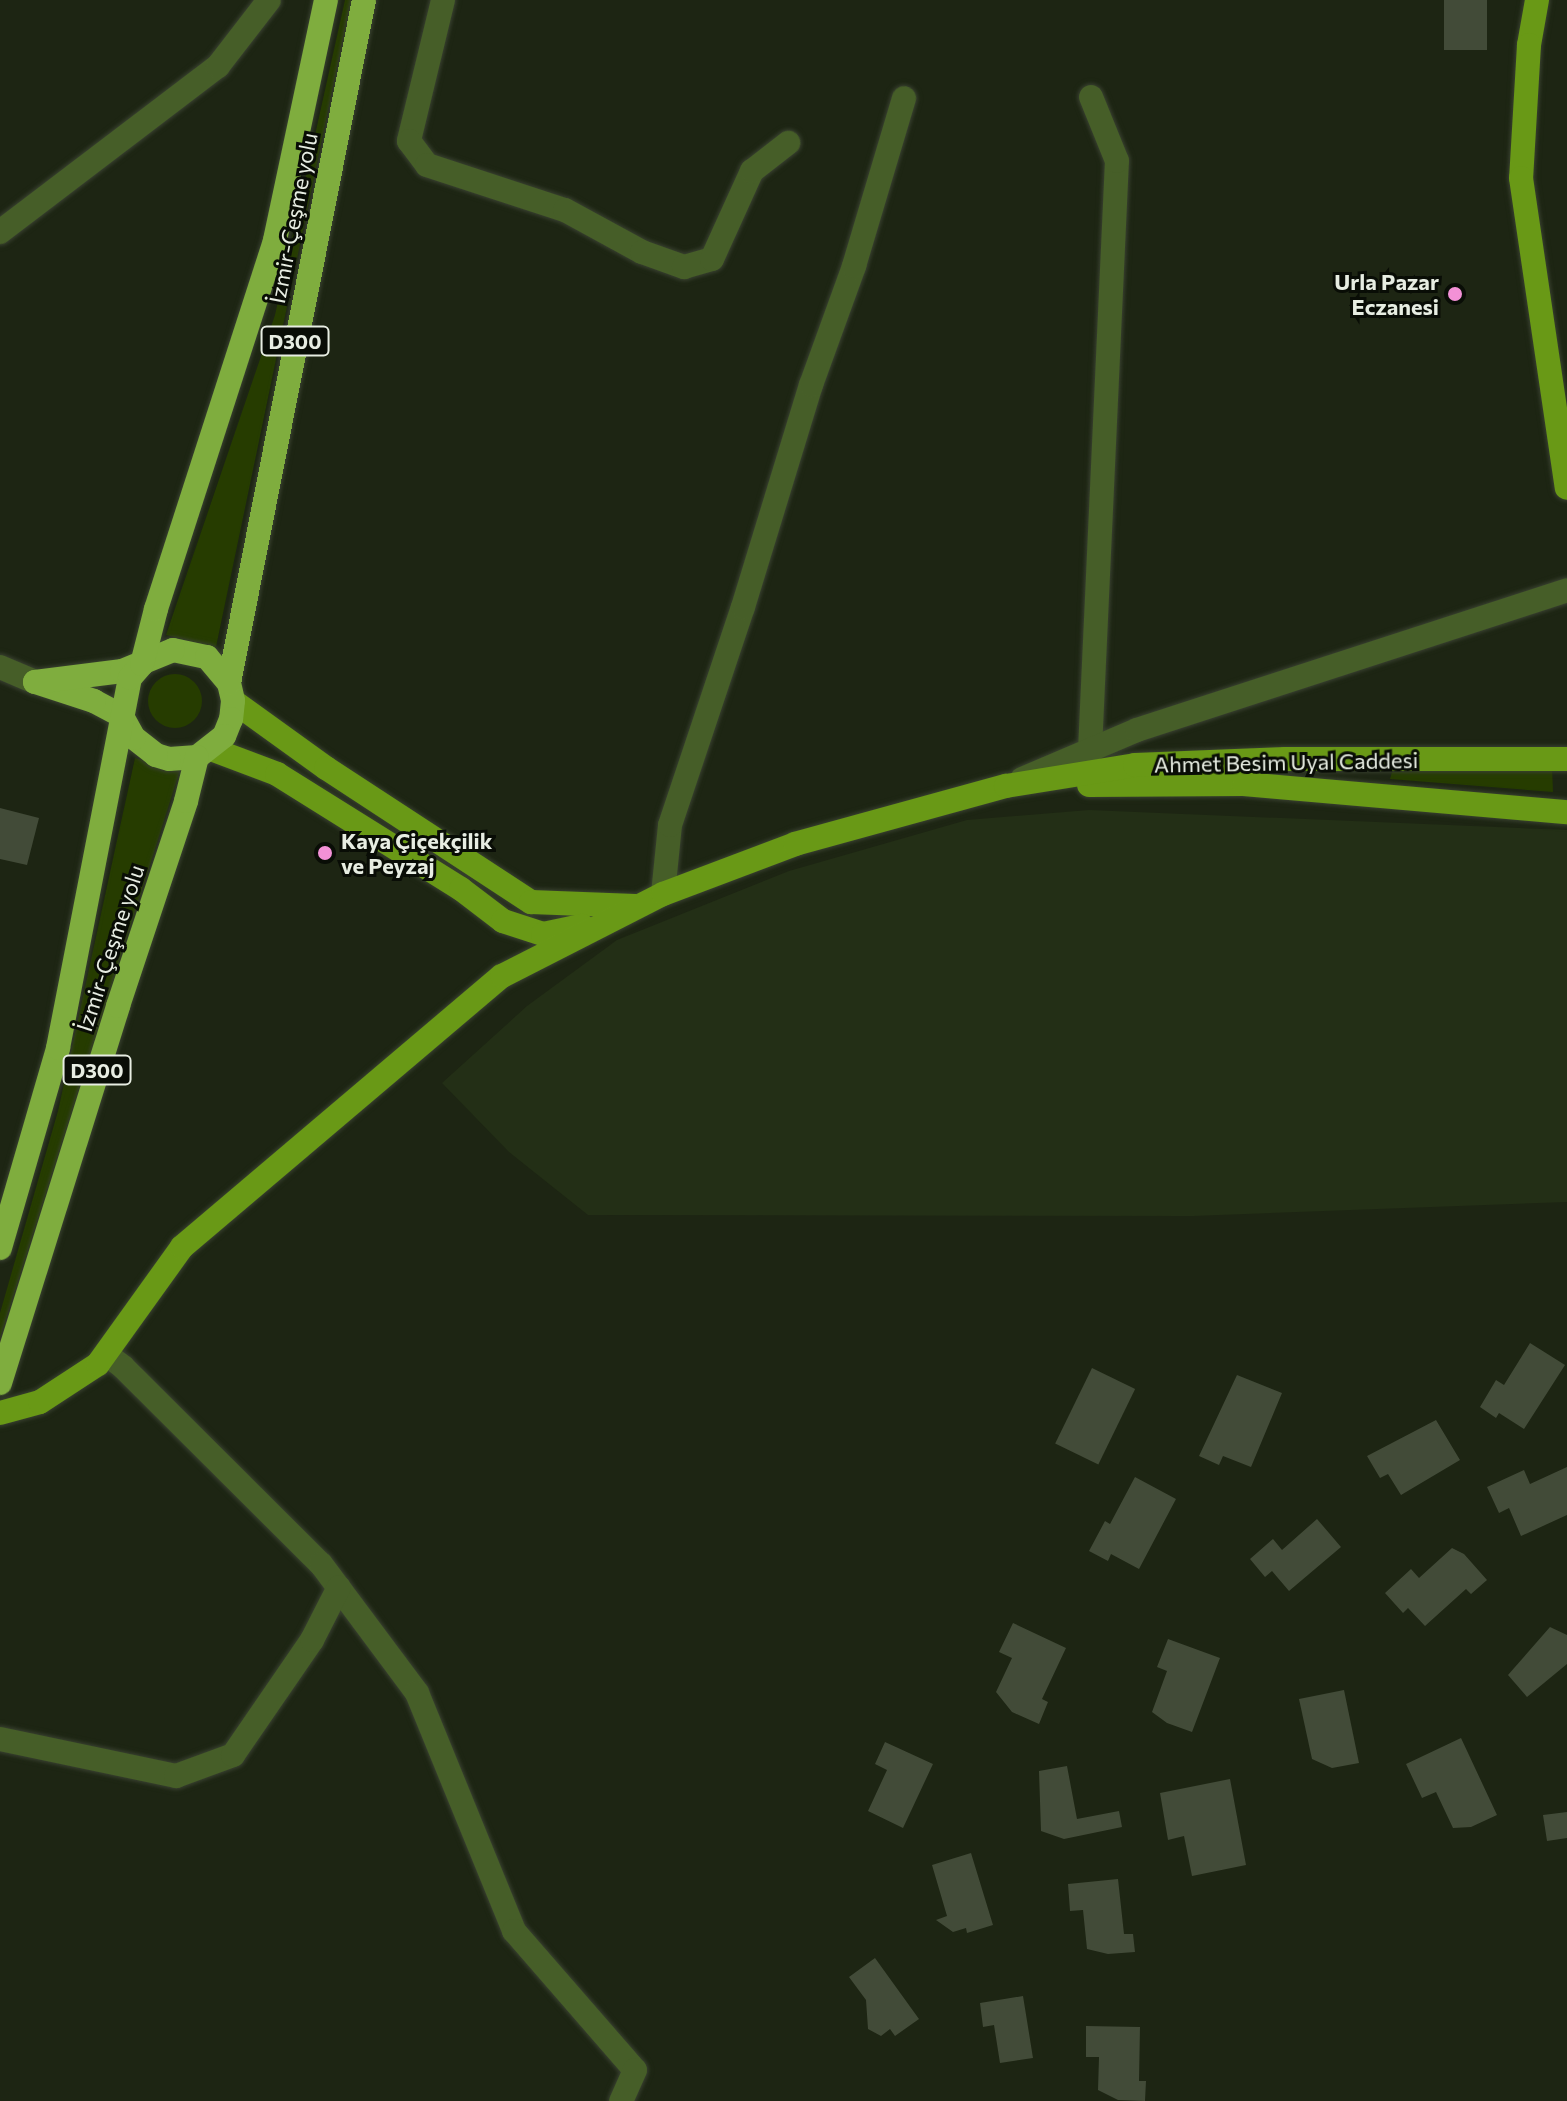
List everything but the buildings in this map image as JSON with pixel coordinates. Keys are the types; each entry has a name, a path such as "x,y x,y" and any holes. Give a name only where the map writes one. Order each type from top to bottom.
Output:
{"highway":[{"name":"İzmir-Çeşme yolu","path":"142,664 156,609 275,240 326,0"},
{"name":"İzmir-Çeşme yolu","path":"231,692 364,0"},
{"path":"35,682 122,671 173,650 191,651 207,657 231,692"},
{"name":"D300","path":"122,716 130,678 142,664"},
{"path":"35,682 94,701 122,716 134,738 156,755 169,759 204,753"},
{"name":"D300","path":"204,753 224,736 231,719 231,692"},
{"name":"İzmir-Çeşme yolu","path":"0,1248 58,1048 122,716"},
{"name":"İzmir-Çeşme yolu","path":"0,1383 118,1006 204,753"}],"main road":[{"path":"1537,0 1529,45 1521,178 1560,396 1567,488"},
{"path":"231,692 326,768 531,902 637,906"},
{"path":"204,753 277,774 461,889 503,921 543,934 579,927 637,906"},
{"name":"Ahmet Besim Uyal Caddesi","path":"637,906 795,844 1006,786 1135,765 1285,759 1567,759"},
{"name":"Ahmet Besim Uyal Caddesi","path":"1006,786 1244,784 1567,812"},
{"path":"0,1413 40,1402 98,1364 182,1247 502,976 637,906"}],"street":[{"path":"0,232 218,66 269,0"},
{"path":"443,0 409,141 427,165 565,210 642,252 684,267 712,259 752,171 788,143"},
{"path":"1090,750 1117,161 1091,97"},
{"path":"663,894 670,825 743,607 811,385 854,266 904,98"},
{"path":"1006,786 1137,730 1567,590"},
{"path":"0,667 35,682"},
{"path":"106,1354 123,1367 321,1564 417,1693 514,1931 635,2070 621,2101"},
{"path":"0,1739 176,1776 233,1755 312,1640 339,1587"}],"shaded area":[{"path":"1089,810 1567,830 1567,1202 1193,1216 588,1215 509,1152 442,1083 527,1006 617,940 789,871 967,820"}],"green space":[{"path":"345,0 351,0 216,647 166,635 275,315"},
{"path":"175,674 194,682 202,701 194,720 175,728 156,720 148,701 156,682"},
{"path":"135,758 180,770 0,1338 0,1313 58,1111"},
{"path":"1552,766 1553,792 1390,779 1392,772"}],"place":[{"name":"Urla Pazar Eczanesi","path":"1455,294"},
{"name":"Kaya Çiçekçilik ve Peyzaj","path":"325,853"}]}
